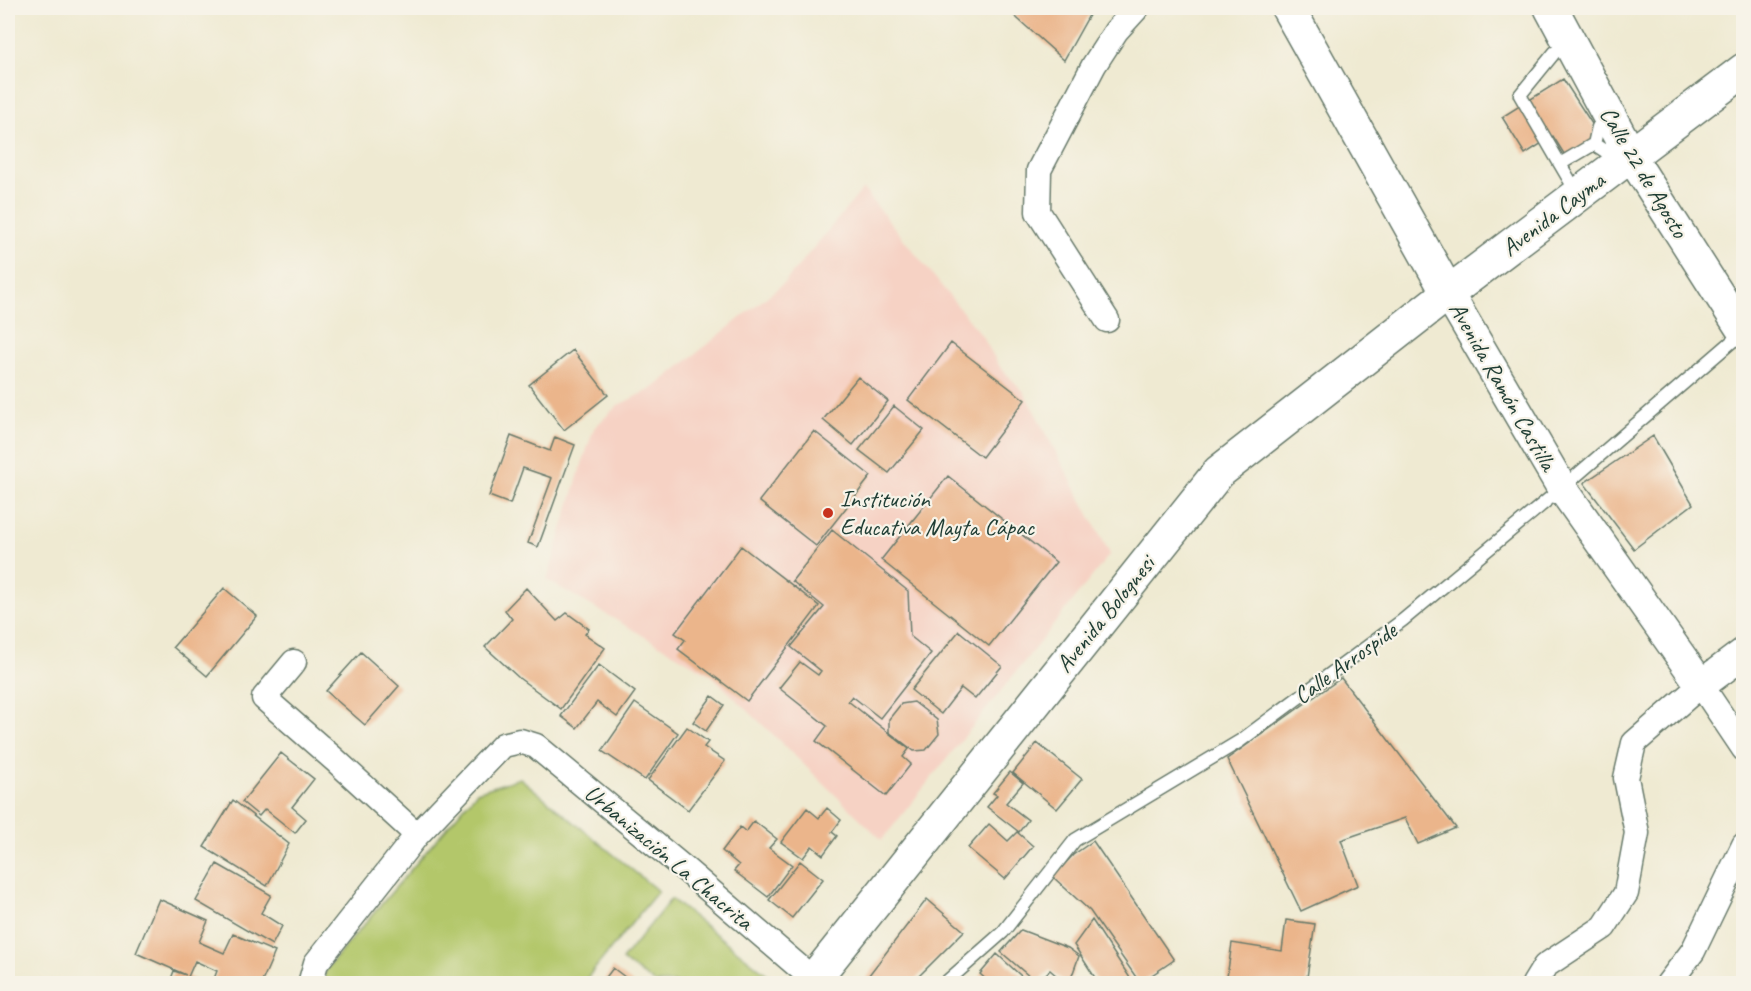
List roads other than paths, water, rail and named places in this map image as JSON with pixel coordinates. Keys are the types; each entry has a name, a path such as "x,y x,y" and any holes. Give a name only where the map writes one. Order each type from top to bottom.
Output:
{"main road":[{"name":"Avenida Ramón Castilla","path":"1288,8 1448,293"},
{"name":"Calle 22 de Agosto","path":"1558,38 1600,129 1626,159"},
{"name":"Avenida Cayma","path":"1448,293 1743,70"},
{"name":"Avenida Bolognesi","path":"811,981 1219,472 1448,293"}],"street":[{"path":"1107,320 1038,212 1039,170 1094,65 1116,31 1137,8"},
{"name":"Calle 22 de Agosto","path":"1626,159 1743,332"},
{"name":"Avenida Ramón Castilla","path":"1448,293 1562,488 1701,685 1743,749"},
{"path":"1534,984 1545,966 1604,927 1626,893 1637,833 1626,778 1634,743 1701,685 1743,653"},
{"path":"294,662 264,698 417,835 316,963 310,984"},
{"name":"Urbanización La Chacrita","path":"417,835 503,745 520,741 536,746 686,870 811,981"},
{"path":"1668,984 1692,951 1743,845"}],"lane":[{"path":"1558,38 1520,95 1578,195"},
{"path":"1560,164 1600,129"},
{"name":"Calle Arrospide","path":"944,984 1003,933 1075,840 1240,741 1403,620 1562,488 1743,332"}],"place":[{"name":"Institución Educativa Mayta Cápac","path":"828,513"}]}
